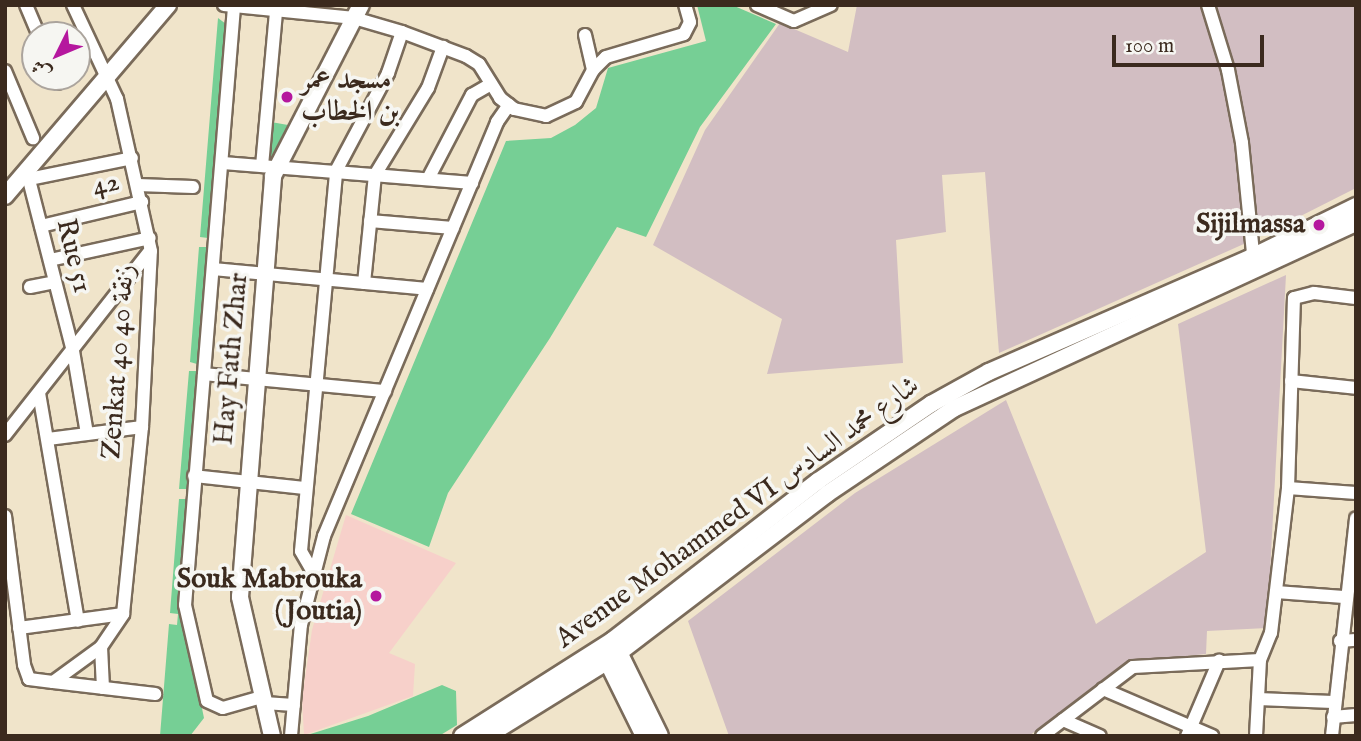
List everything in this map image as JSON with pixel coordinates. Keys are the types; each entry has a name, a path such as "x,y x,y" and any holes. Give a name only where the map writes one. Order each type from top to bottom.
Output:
{"main road":[{"path":"5,196 28,176 168,5"},
{"name":"Hay Fath Zhar","path":"272,736 240,597 247,482 266,274 269,167 358,12"},
{"name":"Avenue Mohammed VI شارع محمد السادس","path":"1254,264 1356,206"},
{"name":"Avenue Mohammed VI شارع محمد السادس","path":"487,736 610,650 823,487 908,437 993,379 1254,264 1356,223"},
{"path":"610,650 644,736"},
{"path":"610,650 660,736"},
{"name":"Avenue Mohammed VI شارع محمد السادس","path":"462,736 610,650"}],"street":[{"name":"Zenkat 40 زنقة 40","path":"73,5 107,78 132,158 150,244 142,427 123,614 101,647"},
{"path":"757,5 782,11 794,22 831,5"},
{"path":"1208,5 1228,70 1242,143 1254,264"},
{"path":"294,705 263,700 223,708 207,701 185,605 223,163 229,6 276,11 358,12 479,64 491,84 509,105 529,115 562,111 587,88 593,70 606,57 684,34 690,22 686,6"},
{"path":"269,167 276,11"},
{"path":"313,572 301,551 313,384 336,171 388,73 402,32"},
{"path":"585,34 593,70"},
{"path":"364,283 375,175 428,88 443,47"},
{"path":"5,71 33,138"},
{"path":"428,179 472,95 491,84"},
{"path":"291,736 301,625 313,572 384,391 472,183 509,105"},
{"path":"28,176 132,158"},
{"path":"223,163 472,183"},
{"name":"Rue 51","path":"28,176 73,351 87,434"},
{"path":"138,185 193,187"},
{"name":"42","path":"41,226 142,202"},
{"path":"370,220 453,228"},
{"path":"50,260 150,244"},
{"path":"5,435 124,286 150,244"},
{"path":"213,269 427,289"},
{"path":"30,288 55,282"},
{"path":"124,286 139,289 149,298"},
{"path":"1256,736 1260,660 1271,633 1287,488 1296,295 1356,298"},
{"path":"205,374 384,391"},
{"path":"1291,381 1356,388"},
{"path":"39,393 78,621"},
{"path":"48,439 142,427"},
{"path":"194,476 305,488"},
{"path":"1287,488 1356,493"},
{"path":"5,516 19,628 29,679 155,694"},
{"path":"1332,736 1339,641 1356,519"},
{"path":"1276,592 1344,597"},
{"path":"19,628 123,614"},
{"path":"1339,641 1356,640"},
{"path":"53,682 101,647"},
{"path":"101,647 103,688"},
{"path":"1042,736 1140,665 1260,660"},
{"path":"1189,731 1219,661"},
{"path":"1103,690 1189,731 1212,736"},
{"path":"1258,699 1333,702"},
{"path":"1333,717 1356,715"},
{"path":"1063,720 1100,736"}],"shaded area":[{"path":"857,5 1356,5 1356,188 1255,239 999,353 985,172 942,175 946,232 896,240 903,363 767,374 782,319 653,245 705,130 780,23 848,52"},
{"path":"1286,275 1267,628 1207,631 1206,654 1127,662 1029,736 729,736 688,621 855,493 1006,400 1096,624 1206,552 1178,324"},
{"name":"Souk Mabrouka (Joutia)","path":"346,515 456,563 389,653 415,664 413,696 304,735 302,699 312,630"}],"green space":[{"path":"697,5 732,5 776,24 700,127 646,237 617,227 550,338 448,493 429,547 351,514 506,141 551,138 575,125 596,108 608,68 706,41"},
{"path":"218,18 226,24 180,602 204,718 190,736 160,736 169,624 177,625 178,614 170,613 179,499 188,499 188,489 179,489 189,371 196,371 197,364 190,362 199,247 207,247 208,238 200,237"},
{"path":"271,122 288,125 268,161"},
{"path":"442,685 456,691 457,725 439,736 304,736 368,716"}],"place":[{"name":"مسجد عمر بن الخطاب","path":"287,97"},
{"name":"Sijilmassa","path":"1319,225"},
{"name":"Souk Mabrouka (Joutia)","path":"376,596"}]}
